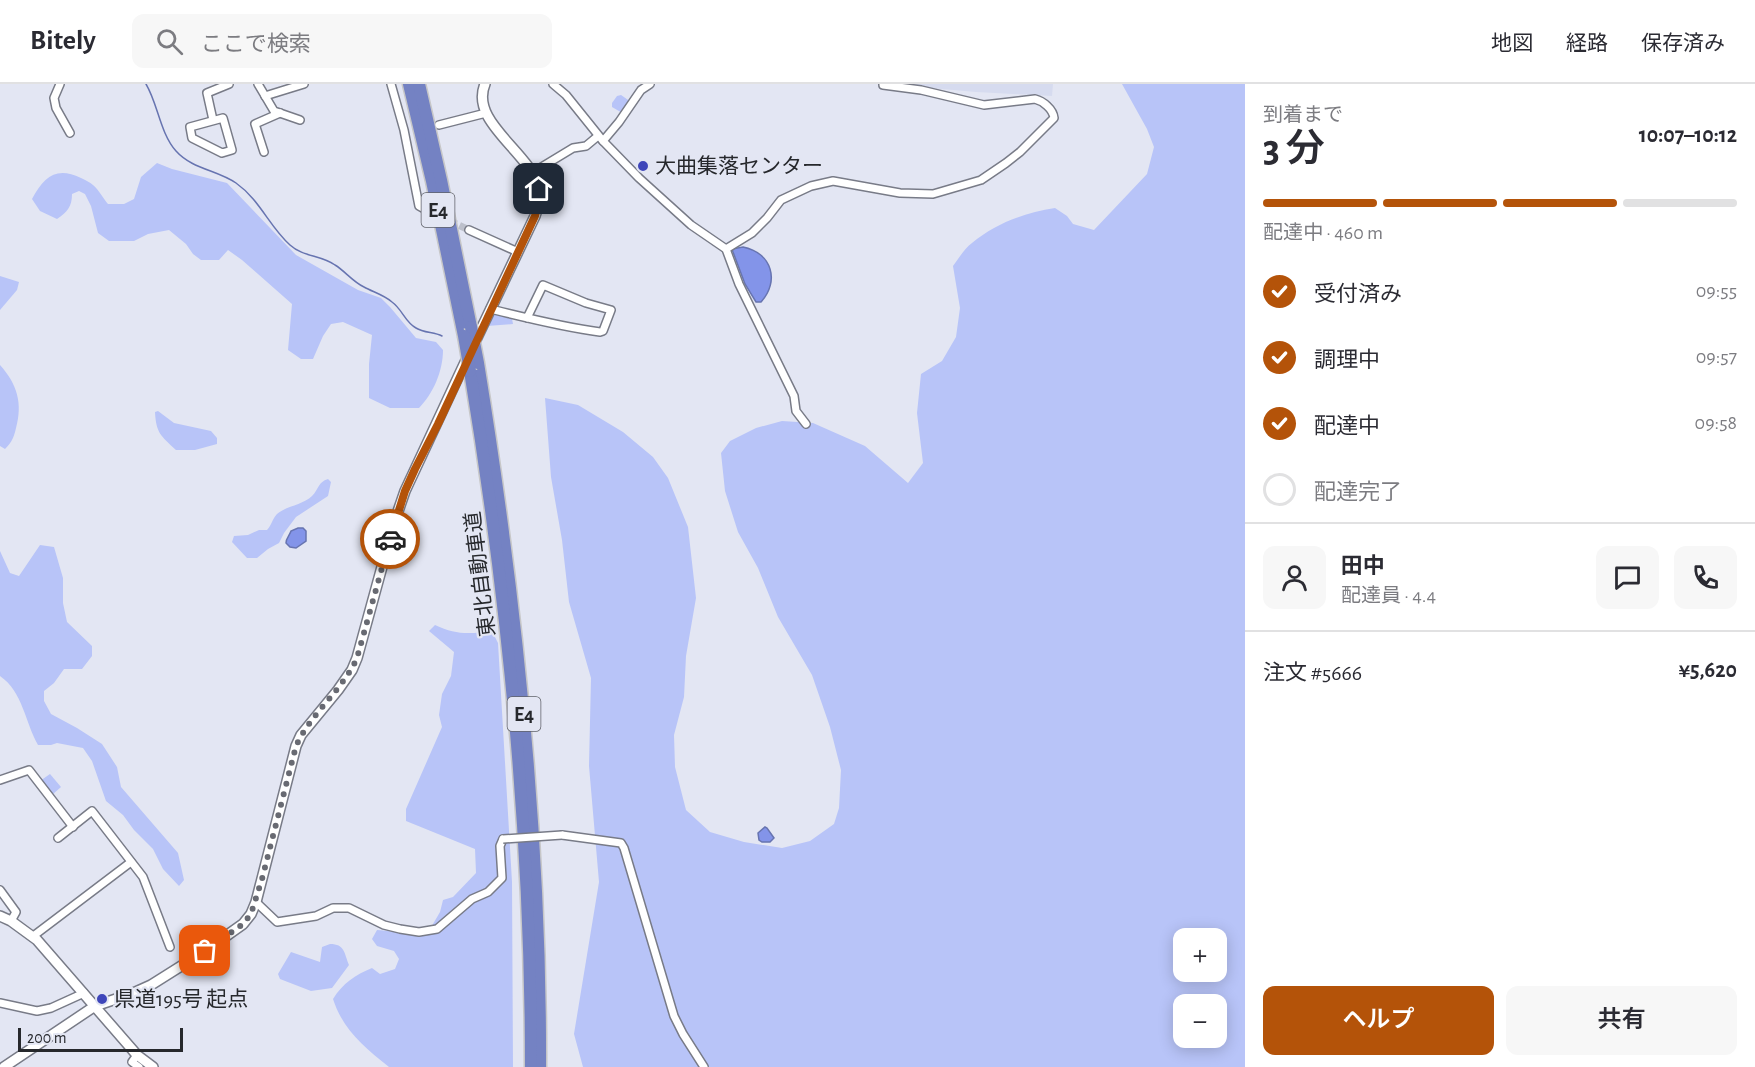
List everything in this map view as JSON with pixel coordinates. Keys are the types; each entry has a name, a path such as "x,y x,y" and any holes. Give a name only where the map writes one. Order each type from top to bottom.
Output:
{"highway":[{"name":"東北自動車道","path":"409,84 467,331"},
{"name":"東北自動車道","path":"419,84 441,180 502,517 514,614 534,859 540,1067"},
{"name":"東北自動車道","path":"474,367 497,550 517,742 528,933 531,1067"}],"street":[{"path":"60,84 54,98 56,108 70,133"},
{"path":"213,120 207,93 229,84"},
{"path":"258,84 274,111 300,120"},
{"path":"265,96 304,84"},
{"path":"391,84 406,131 419,206 426,210"},
{"path":"4,1067 95,1006 151,985 205,951 243,924 251,914 296,746 301,735 352,670 405,491 535,216 539,189 531,171 486,113 482,105 484,84"},
{"path":"553,84 566,94 601,138 639,178 691,225 726,249 739,285 794,396 796,411 806,424"},
{"path":"531,171 573,148 586,146 601,138 619,122 641,90 650,84"},
{"path":"726,249 752,232 781,200 811,186 833,182 900,193 933,194 981,180 1006,164 1054,118 1054,114 1041,100 984,105 921,90 883,84"},
{"path":"264,152 255,124 280,113"},
{"path":"439,125 486,113"},
{"path":"223,118 232,150 222,153 192,138 190,127 213,120 223,118"},
{"path":"469,230 518,252"},
{"path":"490,309 558,326 600,332 603,331 611,310 586,303 543,285 527,318"},
{"path":"0,780 29,770 73,827"},
{"path":"58,838 92,811 143,877 170,947"},
{"path":"256,902 278,922 316,916 333,908 350,908 384,925 419,932 437,929 472,899 488,892 502,878 500,846 503,839 562,835 621,843 674,1016 704,1067"},
{"path":"32,937 132,862"},
{"path":"0,890 16,912 12,921"},
{"path":"0,916 12,921 32,937 137,1055 153,1067"},
{"path":"0,1003 37,1011 51,1008 84,993"},
{"path":"137,1055 132,1062 139,1067"}],"shaded area":[{"path":"885,84 1053,84 1052,96"},
{"path":"1122,84 1245,84 1245,1067 583,1067 574,1034 599,882 589,766 591,678 569,602 562,540 551,477 545,398 578,405 623,432 653,457 668,478 688,527 696,598 686,656 684,697 674,735 675,767 686,810 710,832 744,842 782,848 810,841 834,824 839,808 841,770 830,727 812,675 778,617 758,568 738,532 725,491 721,453 730,441 756,428 782,421 813,423 865,446 908,483 923,463 917,413 921,374 942,361 956,337 960,308 953,266 966,248 1001,224 1055,208 1067,216 1073,224 1094,230 1147,174 1154,147 1147,129"},
{"path":"621,95 631,102 624,114 612,107 617,96"},
{"path":"157,163 227,183 296,255 358,290 381,298 416,338 436,342 443,350 439,374 433,389 419,408 390,408 369,398 372,335 343,322 331,324 313,359 301,359 288,350 292,304 228,250 219,260 201,260 169,230 148,234 134,241 109,241 98,233 91,206 85,194 79,191 72,194 68,209 57,219 40,211 32,199 46,180 64,173 90,183 108,204 124,204 134,199 141,177"},
{"path":"0,276 19,282 17,290 0,310"},
{"path":"492,313 512,319 513,324 487,326"},
{"path":"0,365 11,379 17,394 19,410 14,434 5,449 0,446"},
{"path":"158,411 174,423 211,431 217,438 217,444 195,450 176,450 158,430 155,412"},
{"path":"328,479 331,482 328,496 296,517 279,543 257,558 247,558 232,542 234,536 267,530 277,514 308,499 322,482"},
{"path":"40,545 54,547 63,578 63,603 67,622 92,646 92,656 82,669 64,669 54,683 44,691 44,701 51,714 102,744 117,767 121,787 178,853 184,880 179,886 163,869 153,849 123,815 106,801 92,761 83,748 57,743 38,745 19,699 14,690 0,676 0,551 10,573 19,576"},
{"path":"435,625 463,633 492,631 498,643 512,882 513,1067 389,1067 363,1045 349,1029 342,1020 333,999 345,984 372,968 380,974 395,969 399,959 394,951 377,946 372,939 377,930 426,936 440,912 443,900 453,897 476,873 475,849 406,821 406,809 442,727 439,715 442,694 451,676 454,652 429,631"},
{"path":"50,774 61,787 52,795 40,781"},
{"path":"330,944 341,947 349,965 332,988 311,991 280,979 278,974 291,952 320,962 322,947"}],"water":[{"path":"743,247 761,255 770,269 770,285 761,302 756,302 745,284 732,249"},
{"path":"298,528 306,531 306,541 296,548 290,547 286,543 287,540 291,531"},
{"path":"765,827 774,838 770,842 759,840 758,833"}],"waterway":[{"path":"146,84 166,136 182,157 236,183 295,249 339,267 360,285 389,300 416,328 442,336"}],"tunnel":[{"path":"450,221 469,230"}],"way so far":[{"path":"205,951 243,924 251,914 296,746 301,735 352,670 390,539"}],"place":[{"name":"大曲集落センター","path":"643,166"},
{"name":"県道195号 起点","path":"102,999"}],"route":[{"path":"390,539 405,491 535,216 539,189"}]}
